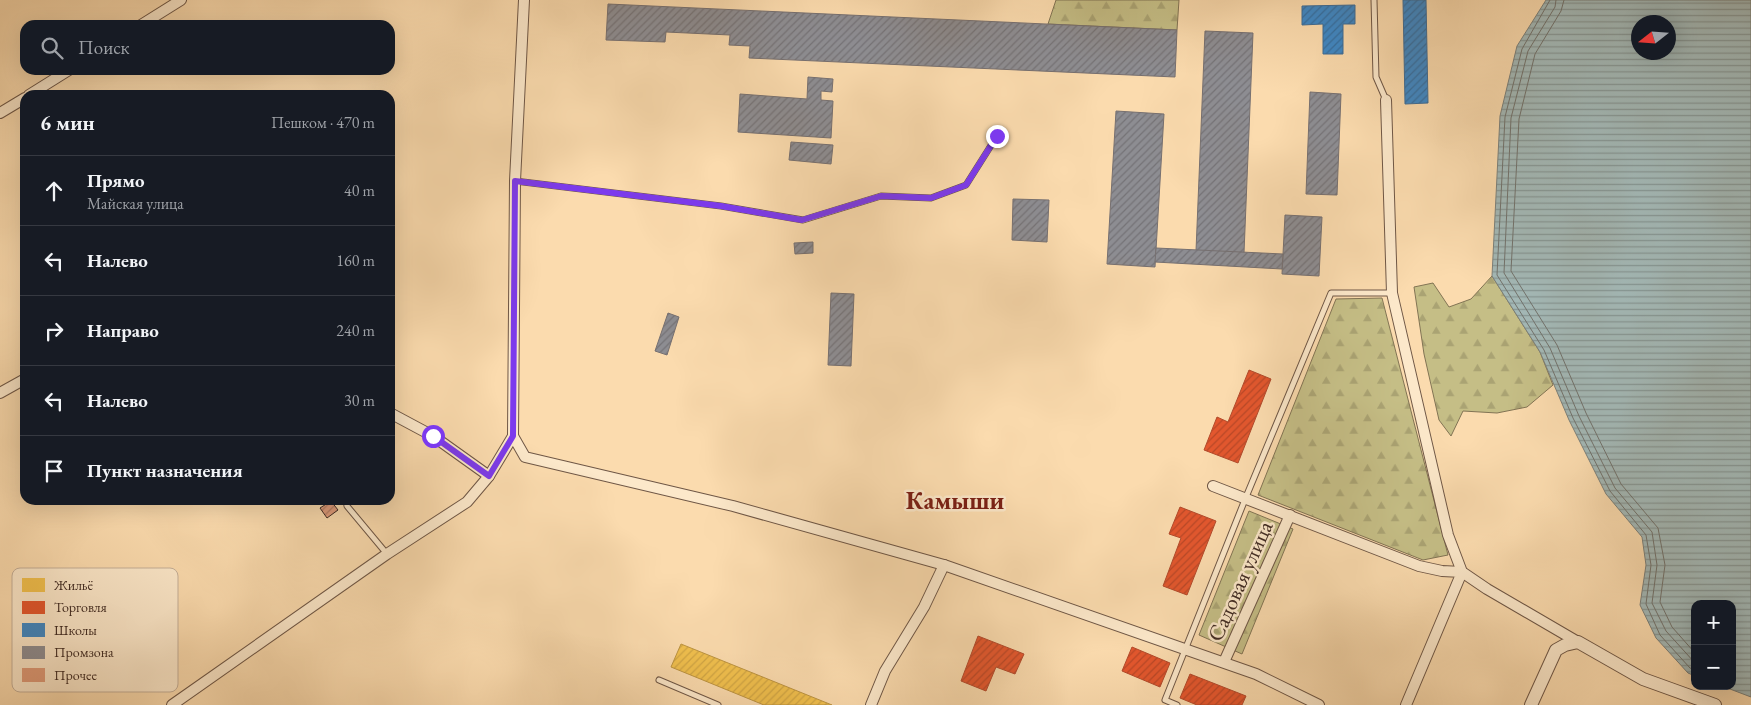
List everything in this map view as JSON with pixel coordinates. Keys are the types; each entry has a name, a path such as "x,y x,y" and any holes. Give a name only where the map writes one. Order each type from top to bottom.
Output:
{"street":[{"path":"149,20 181,0"},
{"path":"524,0 515,181 513,436 525,458 733,506 944,565 1224,662 1256,674 1319,705"},
{"path":"37,90 61,75"},
{"path":"1386,100 1392,293 1448,535 1462,572 1406,705"},
{"path":"0,113 20,101"},
{"path":"0,393 20,382"},
{"path":"395,416 433,436 489,476"},
{"path":"172,705 387,554 467,502 489,476 513,436"},
{"path":"1213,486 1246,497 1419,566 1442,571 1462,572 1487,589 1643,679 1716,705"},
{"name":"Садовая улица","path":"1224,662 1290,515"},
{"path":"871,705 886,671 924,607 944,565"},
{"path":"1531,705 1556,650 1565,644 1578,642"}],"lane":[{"path":"1374,0 1376,77 1386,100"},
{"path":"515,181 721,206 802,220 881,196 931,198 966,185 997,136"},
{"path":"1177,705 1165,700 1246,497 1331,293 1392,293"},
{"path":"347,505 387,554"},
{"path":"659,680 718,705"}],"green space":[{"path":"1056,0 1179,0 1177,30 1048,24"},
{"path":"1492,276 1540,352 1553,385 1527,407 1497,413 1463,411 1451,436 1439,420 1424,354 1414,287 1433,283 1449,307 1471,299"},
{"path":"1382,298 1448,555 1423,560 1258,495 1336,299"},
{"path":"1249,511 1293,529 1242,654 1199,635"}],"water":[{"path":"1546,0 1751,0 1751,697 1733,690 1736,690 1736,600 1691,600 1691,674 1656,638 1640,605 1646,565 1642,537 1606,494 1569,420 1540,352 1492,276 1500,116 1517,46"}],"building: Жильё":[{"path":"681,644 832,705 764,705 671,667"}],"building: Торговля":[{"path":"1249,370 1271,379 1238,463 1204,450 1217,417 1228,422"},
{"path":"1180,507 1216,521 1187,595 1163,586 1181,538 1169,534"},
{"path":"978,636 1024,654 1015,674 996,667 986,691 961,681"},
{"path":"1132,647 1170,663 1160,687 1122,671"},
{"path":"1190,674 1246,696 1242,705 1197,705 1180,698"}],"building: Школы":[{"path":"1403,0 1426,0 1428,103 1405,104"},
{"path":"1355,5 1355,24 1343,24 1343,54 1323,54 1323,24 1302,25 1302,6"}],"building: Промзона":[{"path":"608,4 1177,30 1175,77 749,58 750,46 729,45 730,35 666,32 665,42 606,40"},
{"path":"1205,31 1253,33 1244,253 1196,251"},
{"path":"808,77 833,79 832,92 821,91 821,100 833,101 831,138 738,132 740,94 807,99"},
{"path":"1310,92 1341,94 1337,195 1306,194"},
{"path":"1116,111 1164,114 1155,267 1107,264"},
{"path":"791,142 833,145 831,164 789,160"},
{"path":"1013,199 1049,200 1047,242 1012,240"},
{"path":"1285,215 1322,217 1319,276 1282,274"},
{"path":"813,242 813,253 795,254 794,243"},
{"path":"1156,248 1283,254 1282,269 1155,262"},
{"path":"831,293 854,294 851,366 828,365"},
{"path":"668,313 679,317 667,355 655,351"}],"building: Прочее":[{"path":"325,505 334,505 338,510 327,518 320,508"}],"district":[{"name":"Камыши","path":"955,500"}],"route":[{"path":"433,436 489,476 513,436 515,181 721,206 802,220 881,196 931,198 966,185 997,136"}]}
